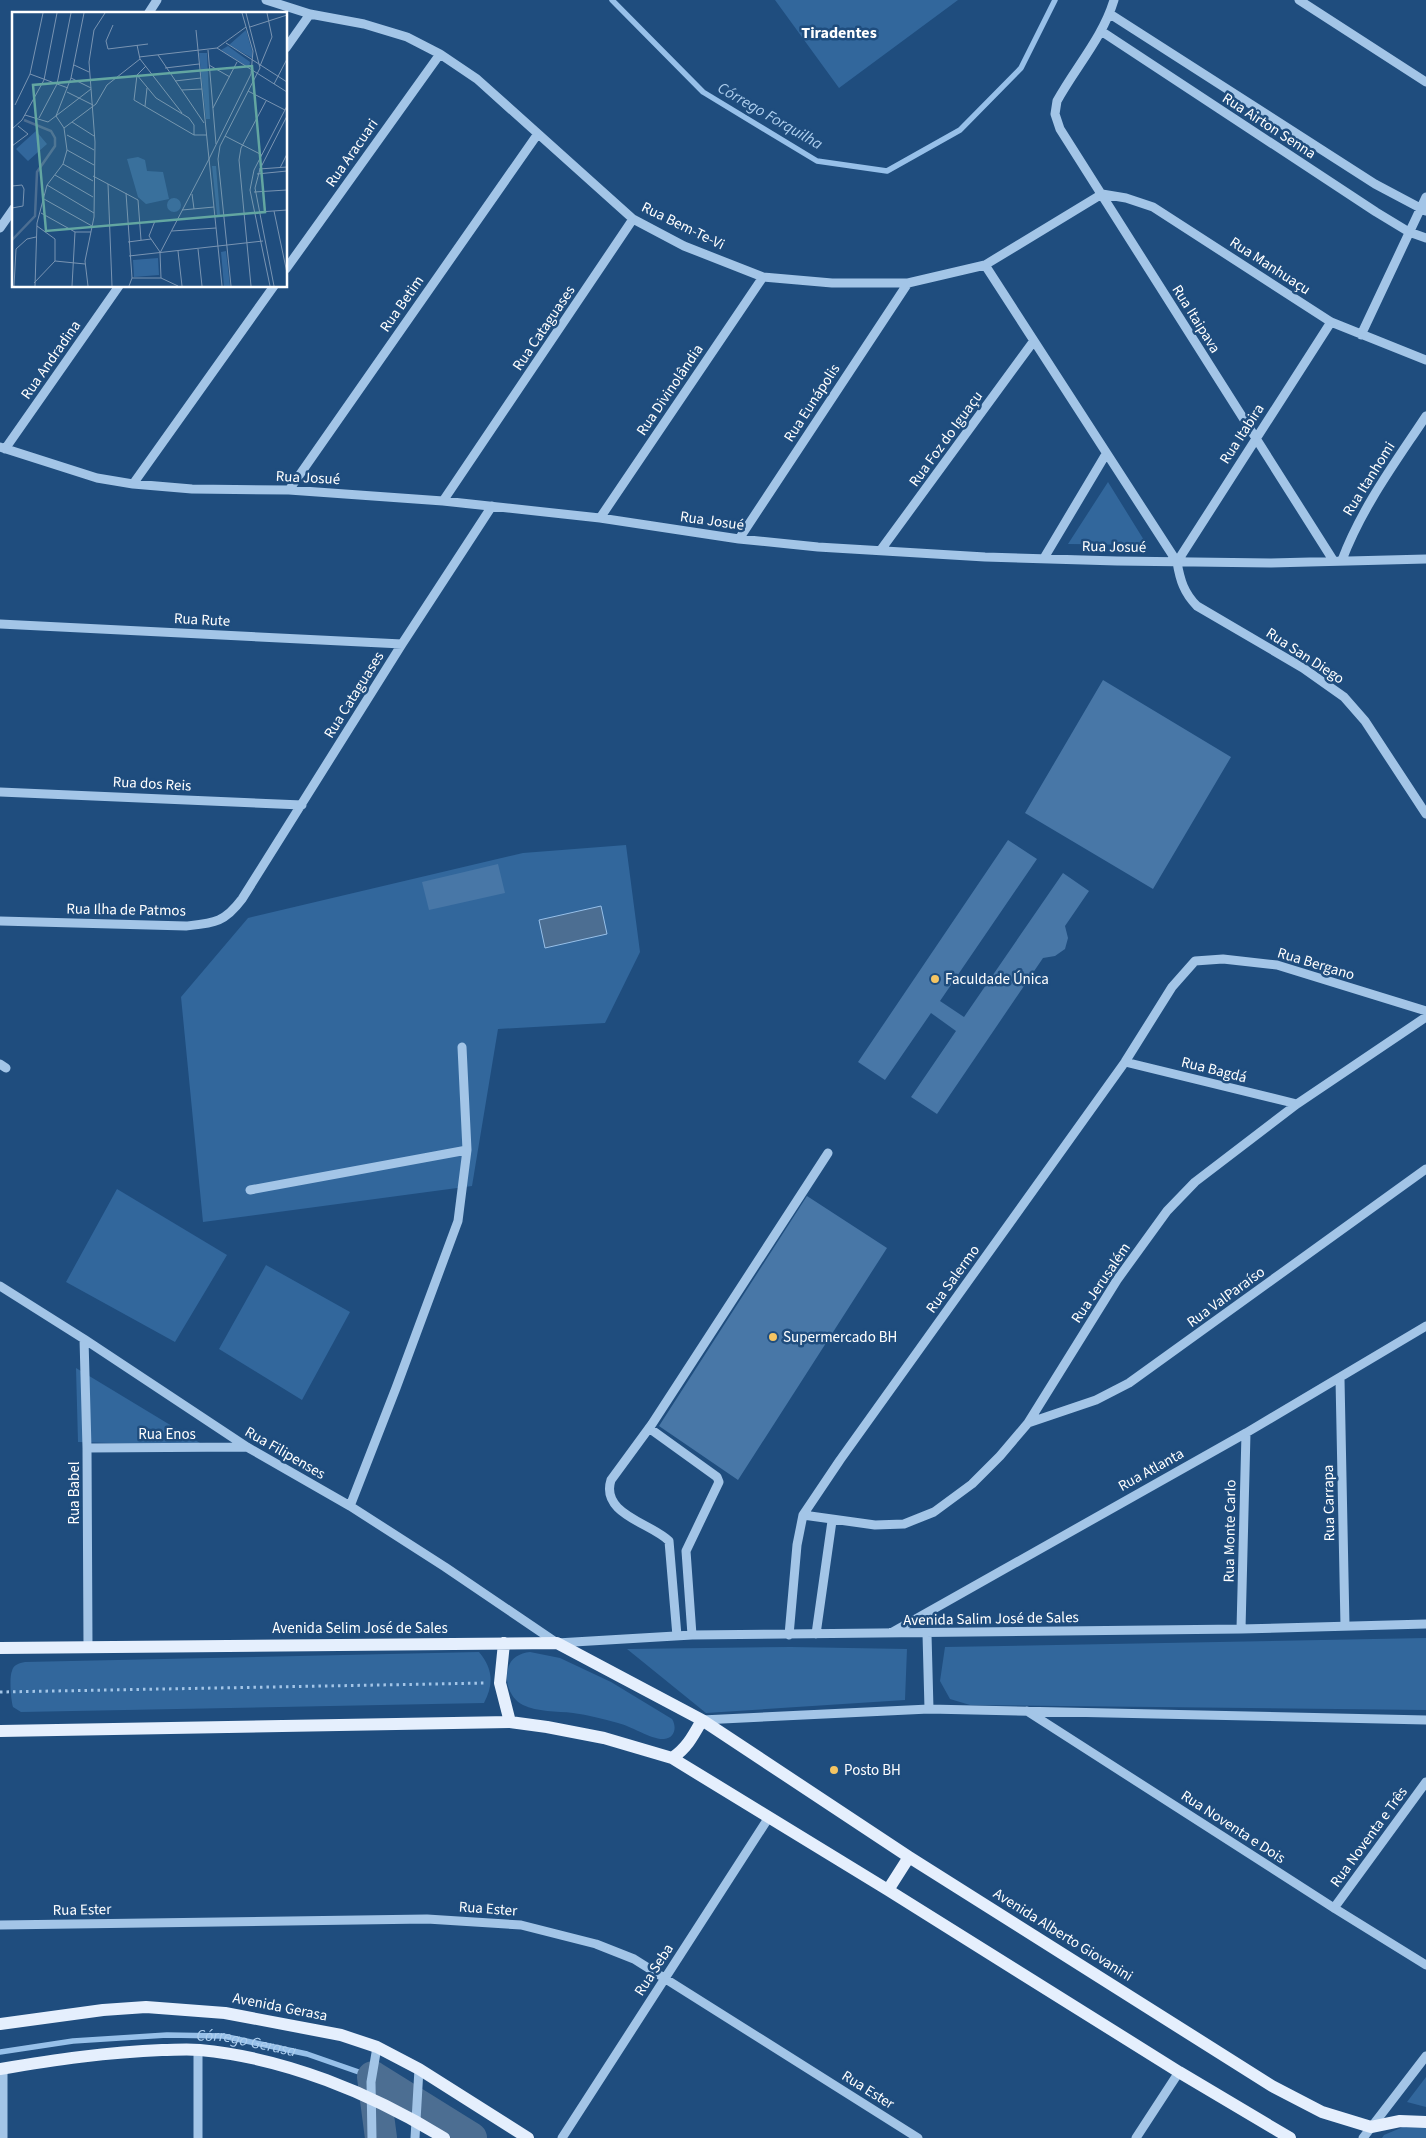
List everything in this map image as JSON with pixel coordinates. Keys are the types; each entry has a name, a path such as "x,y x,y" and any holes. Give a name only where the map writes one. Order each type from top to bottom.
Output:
{"main road":[{"path":"504,1643 500,1683 510,1722"},
{"name":"Avenida Selim José de Sales","path":"0,1648 557,1643 702,1720"},
{"path":"672,1758 684,1750 702,1720"},
{"name":"Avenida Alberto Giovanini","path":"702,1720 908,1857 1272,2086 1322,2112 1371,2127 1400,2121 1426,2122"},
{"path":"0,1731 510,1722 604,1738 672,1758 888,1890 1179,2072 1290,2138"},
{"path":"888,1890 908,1857"},
{"name":"Avenida Gerasa","path":"0,2024 103,2010 146,2007 224,2013 341,2035 377,2047 419,2069 528,2138"},
{"path":"1,2068 117,2051 198,2050 244,2056 325,2079 413,2115 444,2138"}],"street":[{"path":"149,12 157,0"},
{"name":"Rua Bem-Te-Vi","path":"266,0 310,14 364,24 407,37 440,54 476,79 633,219 684,246 763,277 832,283 908,283 985,265 1102,194"},
{"path":"1101,31 1110,14 1114,0"},
{"path":"1299,0 1426,82"},
{"path":"288,45 310,14"},
{"name":"Rua Airton Senna","path":"1110,14 1367,179 1423,210"},
{"name":"Rua Airton Senna","path":"1101,31 1376,212 1409,232 1426,238"},
{"name":"Rua Itaipava","path":"1101,31 1057,102 1055,114 1060,129 1255,439 1338,560"},
{"name":"Rua Aracuari","path":"288,266 440,54"},
{"name":"Rua Betim","path":"289,490 537,134"},
{"name":"Rua Manhuaçu","path":"1102,194 1126,198 1153,207 1331,322 1361,336 1426,360"},
{"path":"1361,336 1409,232 1423,210 1426,198"},
{"path":"0,228 12,211"},
{"name":"Rua Cataguases","path":"443,501 633,219"},
{"path":"985,265 1177,562"},
{"name":"Rua Divinolândia","path":"600,518 763,277"},
{"name":"Rua Eunápolis","path":"739,539 908,283"},
{"name":"Rua Andradina","path":"3,448 118,288"},
{"path":"133,484 273,288"},
{"name":"Rua Itabira","path":"1177,562 1331,322"},
{"name":"Rua Foz do Iguaçu","path":"880,551 1033,342"},
{"name":"Rua Itanhomi","path":"1338,560 1370,500 1426,416"},
{"name":"Rua Josué","path":"3,448 97,478 133,484 192,489 289,490 443,501 600,518 739,539 880,551 1177,562 1426,559"},
{"path":"1044,558 1106,454"},
{"name":"Rua Cataguases","path":"242,899 402,644 492,506"},
{"name":"Rua San Diego","path":"1177,562 1181,582 1187,596 1197,606 1303,668 1344,697 1365,721 1426,814"},
{"name":"Rua Rute","path":"0,624 402,644"},
{"name":"Rua dos Reis","path":"0,792 302,805"},
{"name":"Rua Ilha de Patmos","path":"0,921 186,926 215,923 226,918 242,899"},
{"name":"Rua Bergano","path":"1195,960 1223,959 1277,965 1426,1011"},
{"name":"Rua Salermo","path":"789,1636 797,1545 804,1516 852,1444 1125,1062 1172,987 1195,960"},
{"name":"Rua Jerusalém","path":"804,1516 875,1525 904,1524 934,1512 972,1484 1000,1456 1028,1423 1117,1280 1167,1211 1194,1182 1297,1104 1426,1017"},
{"path":"350,1506 458,1221 467,1150 462,1047"},
{"name":"Rua Bagdá","path":"1125,1062 1297,1104"},
{"path":"250,1190 467,1150"},
{"path":"677,1636 669,1541 624,1514 616,1505 609,1488 611,1480 649,1428 828,1153"},
{"name":"Rua ValParaíso","path":"1028,1423 1096,1400 1129,1383 1426,1169"},
{"name":"Rua Filipenses","path":"0,1286 247,1447 350,1506 445,1567 557,1643"},
{"name":"Rua Atlanta","path":"888,1635 1246,1433 1340,1379 1426,1326"},
{"name":"Rua Babel","path":"84,1339 87,1448 88,1646"},
{"name":"Rua Carrapa","path":"1340,1379 1345,1626"},
{"path":"649,1428 717,1477 719,1482 686,1551 692,1635"},
{"name":"Rua Monte Carlo","path":"1241,1630 1246,1433"},
{"name":"Rua Enos","path":"87,1448 247,1447"},
{"path":"816,1634 832,1520"},
{"name":"Avenida Salim José de Sales","path":"557,1643 692,1635 789,1636 816,1634 888,1635 1241,1630 1426,1624"},
{"path":"928,1634 929,1709"},
{"path":"702,1720 929,1709 1426,1720"},
{"name":"Rua Noventa e Dois","path":"1027,1711 1426,1965"},
{"name":"Rua Noventa e Três","path":"1334,1908 1426,1782"},
{"name":"Rua Seba","path":"562,2138 769,1817"},
{"name":"Rua Ester","path":"0,1925 427,1919 522,1925 596,1944 634,1959 918,2138"},
{"path":"372,2138 373,2099 371,2082 377,2047"},
{"path":"198,2050 198,2138"},
{"path":"1363,2138 1426,2056"},
{"path":"1,2068 3,2138"},
{"path":"415,2138 413,2115 419,2069"},
{"path":"1136,2138 1179,2072"}],"path":[{"path":"0,1692 500,1683"}],"shaded area":[{"path":"775,0 958,0 839,88"},
{"path":"1108,482 1147,545 1068,544"},
{"path":"626,845 640,952 605,1023 498,1029 472,1186 203,1222 181,997 248,918 523,853"},
{"path":"601,906 607,934 545,948 539,920"},
{"path":"117,1189 227,1255 175,1342 66,1282"},
{"path":"266,1265 350,1312 302,1400 219,1349"},
{"path":"76,1368 205,1446 78,1442"},
{"path":"1426,1638 1426,1710 970,1705 950,1699 940,1681 945,1647"},
{"path":"791,1647 907,1649 905,1700 706,1713 627,1649"},
{"path":"479,1652 487,1664 491,1683 484,1703 21,1712 13,1707 11,1695 11,1674 13,1669 25,1662"},
{"path":"530,1652 560,1658 611,1682 672,1719 675,1729 673,1734 671,1737 659,1739 601,1719 573,1713 541,1710 523,1705 512,1695 508,1685 507,1674 513,1659"},
{"path":"1426,2077 1426,2107 1407,2102"},
{"path":"1403,2127 1426,2128 1426,2138 1382,2138 1384,2135"}],"building":[{"path":"1103,680 1231,757 1153,889 1025,813"},
{"name":"Faculdade Única","path":"1008,840 1037,859 940,1001 964,1017 1063,873 1089,891 1065,926 1068,938 1065,949 1055,956 1043,958 937,1114 911,1097 956,1031 931,1013 885,1080 858,1062"},
{"path":"498,864 505,893 429,910 422,882"},
{"name":"Supermercado BH","path":"807,1196 887,1248 738,1480 659,1426"}],"waterway":[{"name":"Córrego Forquilha","path":"612,0 703,92 817,161 887,171 960,130 1021,68 1055,0"},
{"name":"Córrego Gerasa","path":"0,2052 73,2041 167,2035 223,2036 307,2054 373,2077"},
{"name":"Córrego Gerasa","path":"373,2077 471,2138"},
{"path":"373,2077 381,2138"}],"place":[{"name":"Faculdade Única","path":"935,979"},
{"name":"Supermercado BH","path":"773,1337"},
{"name":"Posto BH","path":"834,1770"}],"district":[{"name":"Tiradentes","path":"839,33"}]}
